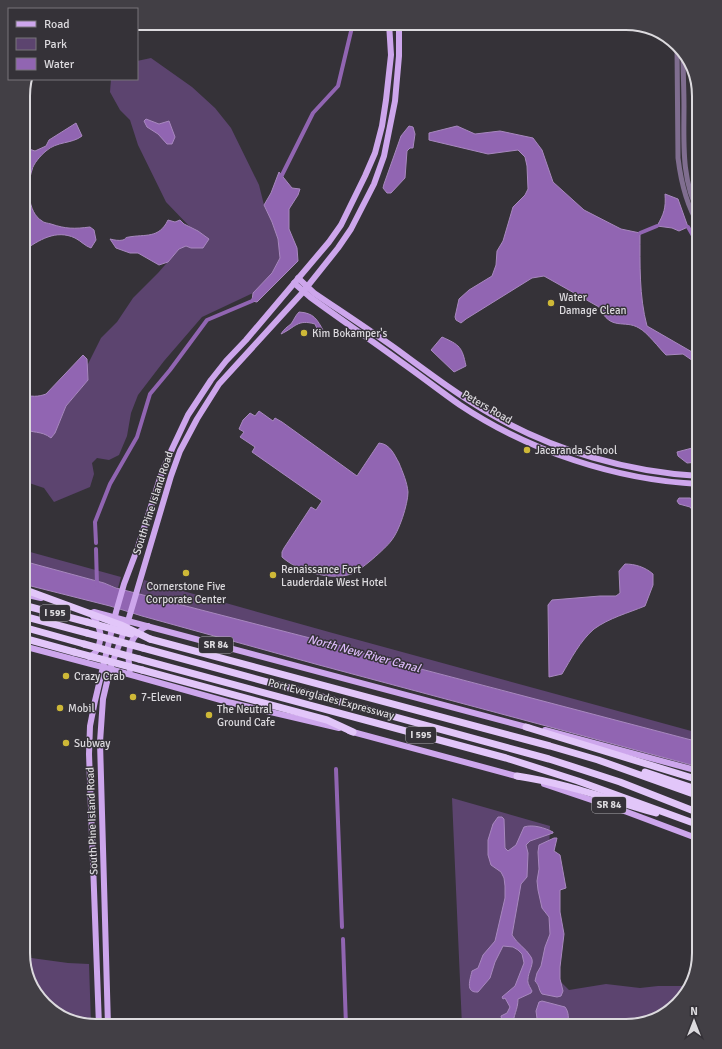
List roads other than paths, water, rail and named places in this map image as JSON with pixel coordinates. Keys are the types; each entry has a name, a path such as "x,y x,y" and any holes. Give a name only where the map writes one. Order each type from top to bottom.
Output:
{"highway":[{"path":"30,592 121,625 150,639"},
{"name":"Port Everglades Expressway","path":"30,607 456,720 598,760 692,794"},
{"path":"30,618 549,759 620,782 692,810"},
{"name":"Port Everglades Expressway","path":"30,629 506,758 578,780 692,823"},
{"path":"30,640 327,720 354,732"},
{"path":"526,727 692,778"},
{"path":"598,760 656,775 692,788"},
{"path":"518,776 544,780 692,824"}],"main road":[{"name":"South Pine Island Road","path":"99,1019 89,754 90,726 102,667 124,584 138,548 162,472 188,415 211,380 226,361 246,340 329,242 341,225 365,176 382,126 391,55 389,30"},
{"name":"South Pine Island Road","path":"108,1019 100,742 104,693 110,669 129,618 173,470 180,451 197,419 227,374 316,276 351,229 367,197 384,156 391,126 399,56 399,30"},
{"path":"365,176 363,187 367,197"},
{"name":"Peters Road","path":"296,281 461,405 522,439 557,454 609,470 666,481 692,483"},
{"name":"Peters Road","path":"305,289 467,399 495,416 525,431 560,447 611,462 646,470 692,475"},
{"name":"SR 84","path":"30,596 68,604 115,618 129,618 148,626 236,650 526,727 553,731 692,769"},
{"path":"80,661 94,655 97,651 101,638 99,627 89,611"},
{"path":"138,677 130,671 129,665 131,645 137,634 148,626"},
{"name":"SR 84","path":"30,648 228,702 354,732 518,776 627,812 692,836"},
{"path":"90,726 99,734 100,742"}],"street":[{"path":"677,55 678,158 683,188 692,211"},
{"path":"683,63 684,154 688,185 692,198"},
{"path":"678,136 684,146"},
{"path":"678,143 684,154"}],"water":[{"path":"146,119 159,124 169,121 175,137 172,144 167,144 158,134 147,127 144,121"},
{"path":"76,123 82,136 78,139 50,148 36,162 30,176 30,149 35,151 46,146 49,140"},
{"path":"409,126 413,127 415,134 413,148 410,148 407,151 405,178 391,193 387,193 383,188 384,184 401,136"},
{"path":"457,126 475,134 500,131 533,138 542,150 553,182 584,210 621,229 640,233 641,292 647,326 692,352 692,360 683,354 666,355 649,336 639,328 628,324 618,324 608,320 599,307 544,276 532,278 461,323 456,320 455,317 459,299 469,290 492,276 496,265 497,251 503,241 513,207 525,195 528,189 527,166 525,157 518,150 488,154 429,140 429,133"},
{"path":"279,172 292,188 300,189 289,209 289,229 297,248 298,261 257,302 252,301 253,293 272,273 280,258 278,239 264,205 271,193"},
{"path":"665,194 678,199 688,227 679,231 672,228 657,226 664,211"},
{"path":"30,198 33,211 43,222 66,228 90,227 94,230 96,240 91,248 75,238 61,235 54,235 30,246"},
{"path":"168,220 175,222 180,220 209,239 203,248 191,248 186,246 179,249 168,262 159,265 138,253 130,253 116,248 110,239 121,240 127,237 156,233"},
{"path":"299,312 312,315 324,332 318,331 315,324 304,322 297,324 281,334 284,329 291,324"},
{"path":"442,337 453,342 459,347 466,366 454,372 431,350"},
{"path":"83,355 87,359 88,380 66,406 55,433 51,438 44,434 30,431 30,396 40,396 46,394"},
{"path":"259,411 273,421 275,418 282,422 357,476 379,443 389,447 395,456 405,478 408,492 402,518 394,537 360,569 343,576 324,575 296,567 282,557 284,548 311,507 316,510 322,501 252,452 255,447 240,437 244,432 239,429 243,420 250,413 255,416"},
{"path":"692,448 692,463 687,463 678,456 677,452"},
{"path":"679,498 692,499 692,510 690,507 679,504 677,501"},
{"name":"North New River Canal","path":"30,563 104,583 116,588 341,646 379,658 692,740 692,765 319,665 110,606 30,586"},
{"path":"625,564 640,566 653,574 653,585 645,606 612,619 594,629 572,656 562,674 549,677 548,605 552,600 616,596 620,593 619,571"},
{"path":"498,817 502,817 504,819 505,848 508,851 516,845 524,827 535,826 553,832 530,841 526,845 528,853 527,877 521,884 512,935 532,959 528,980 532,991 531,993 518,999 514,1019 502,1019 501,1016 507,1013 510,1007 505,998 503,999 502,997 515,986 524,963 522,954 518,950 513,947 503,946 495,962 490,978 478,992 471,990 469,985 472,971 478,968 483,955 495,941 505,898 504,878 501,872 491,865 488,855 488,840 493,824"},
{"path":"557,838 554,851 560,855 566,888 560,890 560,912 564,934 560,967 560,979 563,991 561,996 557,997 542,994 538,984 535,981 550,934 549,917 542,908 538,890 538,852 539,845"},
{"path":"542,1001 565,1007 568,1019 537,1019 536,1011 539,1002"}],"waterway":[{"path":"280,179 313,113 338,86 351,30"},
{"path":"640,233 657,226"},
{"path":"688,227 692,234"},
{"path":"96,543 95,522 110,484 137,437 150,394 207,320 252,301 255,298"},
{"path":"96,549 97,585"},
{"path":"336,769 342,927"},
{"path":"343,939 346,1019"}],"place":[{"name":"Water Damage Clean","path":"551,303"},
{"name":"Kim Bokamper's","path":"304,333"},
{"name":"Jacaranda School","path":"527,450"},
{"name":"Cornerstone Five Corporate Center","path":"186,573"},
{"name":"Renaissance Fort Lauderdale West Hotel","path":"273,575"},
{"name":"Crazy Crab","path":"66,676"},
{"name":"7-Eleven","path":"133,697"},
{"name":"Mobil","path":"60,708"},
{"name":"The Neutral Ground Cafe","path":"209,715"},
{"name":"Subway","path":"66,743"}]}
